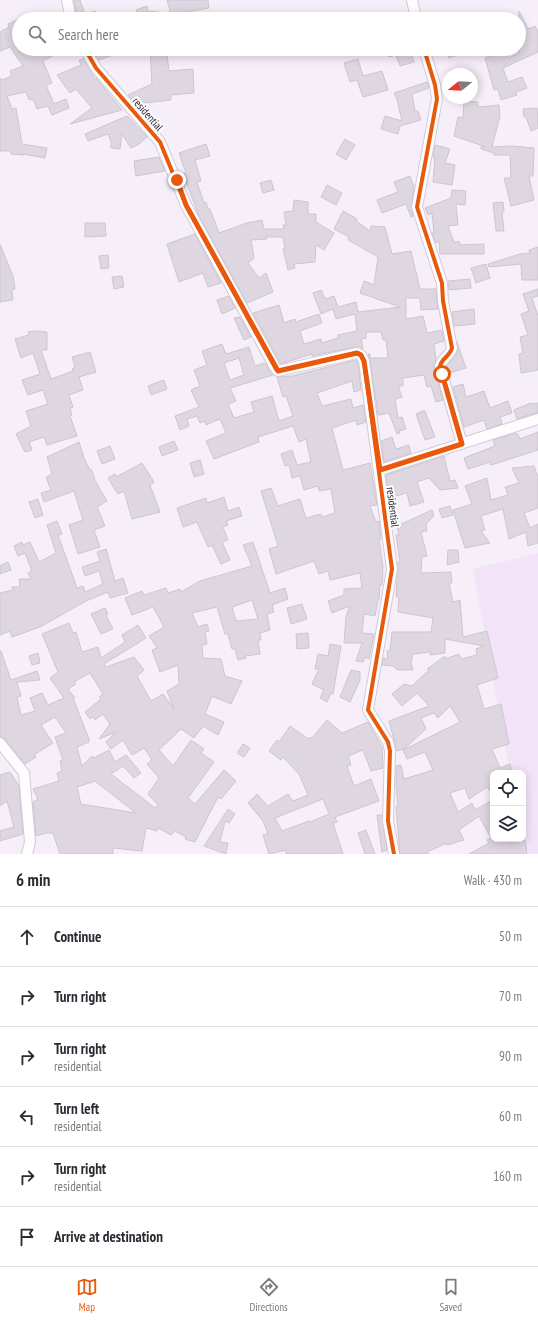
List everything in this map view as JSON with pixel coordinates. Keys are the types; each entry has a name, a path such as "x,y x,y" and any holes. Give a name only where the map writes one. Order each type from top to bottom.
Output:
{"street":[{"path":"67,0 70,12"},
{"path":"412,0 415,12"},
{"name":"residential","path":"89,56 96,68 160,142 186,205 276,369 278,371 357,353 361,355 364,361 380,470 392,569 368,710 388,742 390,750 388,821 394,854"},
{"path":"426,56 435,85 437,99 417,206 442,283 443,301 452,348 451,353 442,361 440,366 462,444"},
{"path":"380,470 538,419"},
{"path":"0,743 24,773 30,842 27,854"}],"shaded area":[{"path":"538,553 538,854 525,854 523,842 526,842 526,770 509,770 473,569"}],"building":[{"path":"74,0 80,0 84,12 76,12"},
{"path":"167,0 208,0 209,8 187,12 170,12"},
{"path":"147,6 148,11 158,12 137,12 136,10"},
{"path":"12,22 12,50 10,47 0,51 0,32 9,27 8,24"},
{"path":"526,25 528,29 535,26 538,32 538,52 503,68 508,82 522,77 527,88 516,92 517,95 501,100 498,89 494,90 485,58 490,56 507,56 508,58 512,56 526,56"},
{"path":"16,56 52,56 43,61 52,83 46,85 54,104 66,99 69,108 52,115 48,106 37,109 33,99 29,100 26,92 7,96 12,109 16,108 22,144 47,148 45,158 23,154 24,155 11,154 10,151 0,151 0,78 2,80 12,76 10,71 23,66"},
{"path":"96,56 110,56 99,60"},
{"path":"150,56 167,56 169,71 193,69 194,93 171,95 171,100 136,104 128,95 152,84"},
{"path":"396,56 412,56 414,62 400,66"},
{"path":"83,59 95,79 96,78 122,110 70,124 92,108 76,89 70,93 57,75 81,65 79,60"},
{"path":"358,59 363,76 382,71 388,90 363,97 357,80 350,82 344,63"},
{"path":"427,82 429,88 412,94 415,111 418,111 421,120 400,126 398,134 381,129 385,116 402,121 397,99 394,93"},
{"path":"464,104 478,104 478,107 499,105 500,116 492,147 512,146 534,148 533,176 529,176 534,200 511,206 504,178 511,178 510,155 494,155 494,153 481,149 481,147 486,147 454,136 458,117 463,118"},
{"path":"145,106 161,125 157,128 141,110"},
{"path":"537,108 538,128 531,131 526,117 524,117 523,109"},
{"path":"127,116 147,137 139,144 131,148 122,134 120,149 111,148 111,142 108,134 88,141 85,134"},
{"path":"345,139 355,145 346,160 336,154"},
{"path":"206,144 210,156 195,160 201,181 197,182 204,203 206,202 208,209 210,209 219,233 247,223 262,220 264,229 284,229 283,225 286,225 284,212 293,211 294,200 308,202 308,214 316,214 316,222 334,233 324,250 316,245 315,262 294,264 295,268 288,270 283,249 285,249 283,237 266,237 267,239 251,240 254,258 248,263 259,278 266,273 273,292 247,303 199,216 183,174 186,173 179,153"},
{"path":"435,145 450,149 445,163 455,165 452,185 433,182 435,158 433,158"},
{"path":"159,157 165,171 136,176 134,161"},
{"path":"410,176 414,187 411,206 413,216 411,217 406,204 382,213 377,200 398,192 394,182"},
{"path":"271,180 274,190 263,193 260,183"},
{"path":"327,185 342,193 336,205 321,197"},
{"path":"452,190 466,191 465,205 456,204 458,225 448,226 454,242 460,242 460,245 484,244 484,254 440,254 439,241 436,243 432,233 434,233 432,213 428,215 425,208 451,198"},
{"path":"503,202 504,212 502,212 504,231 496,231 493,203"},
{"path":"343,211 357,219 356,221 370,231 371,226 385,227 392,254 411,251 420,289 436,289 438,309 421,310 420,298 406,298 406,319 423,316 427,333 442,330 444,341 434,344 436,359 434,367 443,400 436,402 431,386 427,387 424,375 403,378 403,386 398,386 402,397 395,399 398,418 402,417 406,429 399,431 400,433 397,434 389,413 378,415 368,354 370,354 370,358 388,358 386,340 383,340 381,332 366,332 366,338 361,339 363,349 356,347 312,356 312,354 281,364 253,313 279,305 284,323 295,319 296,322 319,314 322,323 300,331 304,344 321,339 322,343 338,338 338,335 357,331 355,314 336,319 333,309 321,314 313,293 321,290 325,299 334,296 338,307 356,302 358,312 400,307 360,293 364,281 374,285 378,257 348,240 349,237 334,229"},
{"path":"85,223 105,223 106,236 85,237"},
{"path":"195,234 221,283 208,287 203,273 179,282 167,244"},
{"path":"0,244 13,276 15,289 12,290 13,300 0,302"},
{"path":"538,247 538,280 522,280 521,264 489,267 488,264 520,254 530,253 529,250"},
{"path":"108,255 109,268 101,269 99,256"},
{"path":"486,264 490,278 476,283 471,268"},
{"path":"122,276 124,287 114,289 112,277"},
{"path":"470,279 471,288 449,290 448,281"},
{"path":"538,289 538,296 532,298 538,316 538,370 521,373 519,354 523,353 520,337 528,335 521,314 529,311 523,294"},
{"path":"229,296 235,308 222,314 217,300"},
{"path":"474,309 475,324 454,326 452,312"},
{"path":"240,317 251,337 244,340 234,318"},
{"path":"28,332 47,332 47,350 41,350 51,379 73,371 72,369 75,367 72,357 90,352 96,372 79,377 83,390 69,395 73,407 70,408 72,415 70,416 77,436 47,445 44,437 29,442 32,450 25,452 16,434 31,426 26,411 48,404 43,390 28,395 22,380 40,374 33,353 21,358 15,339 29,335"},
{"path":"457,342 466,368 449,373 447,366 457,353"},
{"path":"222,344 226,354 249,347 255,366 265,363 273,375 230,388 236,401 228,404 234,418 254,412 251,402 272,396 279,421 293,416 286,396 283,397 277,377 292,376 356,360 358,363 361,390 354,392 352,381 317,393 322,406 351,399 353,408 363,405 366,422 357,425 356,420 332,428 343,470 370,463 377,505 370,506 376,522 379,521 381,539 379,539 383,567 382,585 380,585 379,600 375,616 364,614 362,633 374,634 369,659 365,657 363,662 356,661 362,643 344,643 346,616 350,606 332,613 328,601 344,595 344,589 362,588 360,573 330,580 328,571 319,574 314,561 276,574 269,549 278,546 261,491 271,488 278,506 300,499 306,518 321,514 322,517 335,513 331,489 319,491 318,486 304,490 300,476 292,478 289,465 285,466 281,454 292,450 297,465 311,462 306,439 299,442 293,426 258,437 259,442 214,459 206,441 226,433 220,419 206,425 205,421 200,423 197,416 187,419 189,426 180,430 175,416 199,407 191,390 200,386 194,370 207,365 202,351","holes":["239,358 244,375 230,380 224,363"]},
{"path":"164,380 167,389 151,395 148,386"},
{"path":"463,384 466,397 484,391 490,408 508,401 512,413 500,417 502,424 487,429 484,420 464,427 453,387"},
{"path":"531,403 538,403 538,412 517,419 514,410"},
{"path":"425,411 435,437 425,440 416,414"},
{"path":"538,432 538,450 491,465 490,462 468,469 464,458 495,446 493,440 517,433 520,439"},
{"path":"392,437 396,449 409,445 411,453 384,462 381,441"},
{"path":"174,441 178,450 162,456 159,447"},
{"path":"79,442 84,458 107,501 97,507 105,526 94,530 100,547 78,554 69,525 83,520 74,491 44,502 41,493 51,490 46,477 52,474 47,457"},
{"path":"110,446 115,459 102,464 97,451"},
{"path":"444,456 450,481 455,480 458,488 440,490 429,478 417,482 424,502 410,506 407,493 392,497 394,502 390,503 386,475"},
{"path":"200,460 204,474 194,477 190,463"},
{"path":"142,463 154,482 150,485 160,512 132,519 124,491 118,494 108,478 115,474 116,477"},
{"path":"534,466 538,477 538,508 524,513 530,528 538,524 538,543 528,546 526,532 509,539 503,509 481,516 485,530 481,531 490,543 465,548 453,510 472,504 465,486 487,478 491,500 508,495 505,487 519,483 512,468"},
{"path":"224,497 228,511 239,507 242,516 226,521 228,525 223,527 228,540 222,542 230,560 221,564 212,545 208,547 197,522 183,527 177,508 206,498 207,503"},
{"path":"38,499 43,515 35,518 29,502"},
{"path":"450,506 453,515 442,518 439,509"},
{"path":"432,510 434,516 426,524 427,531 421,532 427,556 422,557 421,573 451,572 452,583 449,583 453,602 460,600 463,637 487,631 498,678 477,685 484,709 501,704 509,744 492,749 500,768 510,764 512,770 490,770 490,791 487,787 469,799 465,788 450,793 458,812 472,803 475,810 490,802 490,836 479,816 459,830 464,840 447,845 447,843 427,852 429,854 400,854 396,806 398,806 396,766 401,765 404,779 433,770 425,752 407,759 403,750 460,722 450,706 438,718 434,713 421,718 426,729 404,749 397,751 389,721 429,706 417,693 402,706 392,694 404,684 412,686 430,669 427,669 445,656 445,659 459,654 461,659 477,655 476,649 484,646 445,639 445,653 430,655 431,652 413,654 411,662 413,670 397,670 393,666 382,665 383,658 388,659 387,651 390,651 392,632 431,632 433,618 398,612 399,597 396,597 398,562 400,562 396,535 399,535 397,526"},
{"path":"57,521 62,534 58,535 77,588 83,586 85,592 103,584 99,571 85,576 82,567 100,561 97,552 106,549 115,581 123,578 128,593 110,598 108,592 86,601 40,627 12,637 10,631 0,635 0,593 13,590 12,587 20,587 19,579 31,579 28,573 32,571 25,553 18,556 14,546 22,542 23,545 30,542 39,562 56,553 47,525"},
{"path":"253,542 270,593 285,588 288,599 272,605 274,612 267,614 270,630 260,633 261,640 258,640 260,654 245,656 246,658 238,660 235,649 232,649 228,634 225,634 217,607 192,613 198,627 207,624 209,631 205,632 207,644 202,645 203,658 221,659 225,676 242,681 231,704 212,696 205,714 224,722 218,735 203,726 194,738 181,729 159,750 173,766 191,740 204,749 201,753 214,762 188,798 195,804 224,770 236,781 221,799 218,797 195,842 185,839 186,837 175,831 171,835 158,828 157,831 146,828 142,851 113,848 113,854 60,854 53,833 46,833 36,836 33,802 38,799 33,789 59,781 57,773 62,771 60,761 63,760 55,737 66,733 55,717 41,725 53,743 34,755 36,757 25,764 5,739 0,737 0,651 11,680 37,671 40,680 17,682 21,696 17,697 21,715 35,711 30,698 42,693 48,705 64,698 50,678 58,672 42,634 69,623 73,633 76,632 82,652 98,647 101,658 125,642 122,635 138,625 146,638 104,664 106,667 134,657 144,670 137,676 151,701 163,694 174,709 167,691 179,684 178,665 160,672 152,650 157,648 149,636 164,627 153,607 132,615 125,598 142,591 144,595 166,588 168,593 180,589 181,592 200,581 252,566 243,545","holes":["252,600 258,619 236,621 232,607","90,673 103,694 99,697 101,699 85,712 90,719 93,717 95,720 103,714 110,724 99,739 116,732 106,742 111,749 123,740 132,755 144,748 152,760 147,764 159,778 148,794 158,805 155,808 111,774 123,766 134,778 141,773 126,755 115,762 109,750 94,758 92,756 82,766 77,747 89,742 89,739 73,698 75,698 68,689 76,684 74,682","95,781 136,813 81,804 77,787"]},
{"path":"448,550 458,550 459,562 447,565"},
{"path":"8,562 11,570 0,574 0,566"},
{"path":"302,604 307,619 291,624 287,608"},
{"path":"105,608 108,614 106,615 113,629 101,634 91,614"},
{"path":"308,633 309,648 297,649 296,634"},
{"path":"330,644 341,646 333,694 331,693 327,702 320,698 324,690 312,684 319,669 315,669 318,654 328,656"},
{"path":"38,653 40,663 32,665 29,656"},
{"path":"351,670 360,672 360,680 350,702 340,697"},
{"path":"327,720 342,733 368,722 382,747 383,768 371,771 363,750 348,756 351,765 347,766 354,786 371,779 379,801 335,817 337,822 333,823 343,854 286,854 286,850 269,854 263,835 268,834 263,821 248,803 257,794 268,806 288,794 293,801 308,795 299,774 283,757 281,760 269,751 277,740 279,742 290,726 308,739 310,737 312,738","holes":["323,799 329,814 282,831 275,818"]},
{"path":"243,744 250,748 244,757 237,753"},
{"path":"10,772 19,786 23,834 0,841 0,831 14,827 7,801 0,806 0,775"},
{"path":"228,809 235,814 229,823 225,821 220,842 228,843 226,854 204,846"},
{"path":"377,815 382,815 387,850 382,852"},
{"path":"366,830 375,854 365,854 358,833"},
{"path":"490,838 490,842 509,843 525,842 527,854 469,854 489,843 487,840"}],"cycle path":[{"path":"89,56 96,68 160,142 186,205 276,369 278,371 357,353 361,355 364,361 392,569 368,710 388,742 390,751 388,821 394,854"},
{"path":"426,56 435,85 437,99 417,207 442,283 443,301 452,348 440,366 462,444"}],"route":[{"path":"177,180 186,205 278,371 357,353 361,355 364,361 380,470 462,444 442,374"}]}
